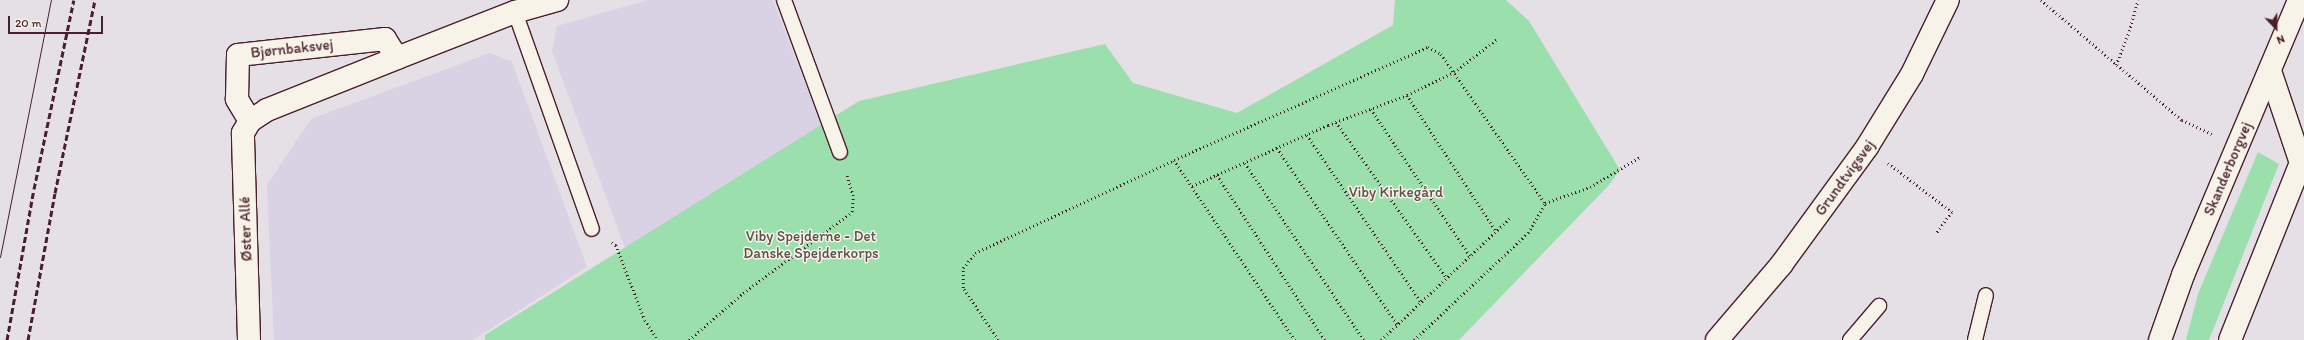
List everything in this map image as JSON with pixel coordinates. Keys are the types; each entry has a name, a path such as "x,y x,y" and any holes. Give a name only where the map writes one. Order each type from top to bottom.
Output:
{"street":[{"path":"250,121 267,110 397,58 513,6 557,0"},
{"name":"Grundtvigsvej","path":"1717,340 1781,265 1867,147 1912,74 1948,0"},
{"name":"Skanderborgvej","path":"2160,340 2183,275 2299,0"},
{"name":"Bjørnbaksvej","path":"250,121 237,99 238,55 384,39 397,58"},
{"path":"2230,340 2303,161 2270,71"},
{"name":"Øster Allé","path":"249,340 243,133 250,121"}],"lane":[{"path":"784,0 840,152"},
{"path":"513,6 592,229"},
{"path":"1975,340 1986,295"},
{"path":"1850,340 1879,306"}],"path":[{"path":"2041,0 2182,120 2238,146"},
{"path":"2116,65 2130,31 2138,0"},
{"path":"1192,186 1336,122 1407,95 1454,72 1497,39"},
{"path":"998,340 963,288 963,268 975,253 1174,160 1428,47 1441,54 1545,202"},
{"path":"1407,95 1496,231"},
{"path":"1371,109 1470,256"},
{"path":"1336,122 1447,278"},
{"path":"1307,135 1421,302"},
{"path":"1867,147 1952,212 1936,234"},
{"path":"1277,148 1397,324"},
{"path":"688,340 743,293 852,212 853,196 840,152"},
{"path":"1414,340 1528,233 1545,202 1590,187 1640,157"},
{"path":"1174,160 1295,340"},
{"path":"1245,163 1364,340"},
{"path":"1217,175 1325,340"},
{"path":"1381,340 1511,217"},
{"path":"592,229 616,245 645,320 658,340"}],"shaded area":[{"path":"648,0 773,0 821,125 625,248 552,51 557,26"},
{"path":"490,53 512,62 587,267 473,340 274,340 267,185 311,119"}],"green space":[{"name":"Viby Kirkegård","path":"1395,0 1506,0 1529,21 1620,170 1609,185 1459,340 485,340 485,335 859,101 1105,44 1133,83 1237,113 1393,25"},
{"path":"2258,152 2279,164 2209,340 2186,340 2198,294"}],"tram line":[{"path":"0,257 51,0"}],"railway":[{"path":"7,340 34,189 74,0"},
{"path":"28,340 55,193 95,0"}],"park label":[{"name":"Viby Spejderne - Det Danske Spejderkorps","path":"811,244"}]}
